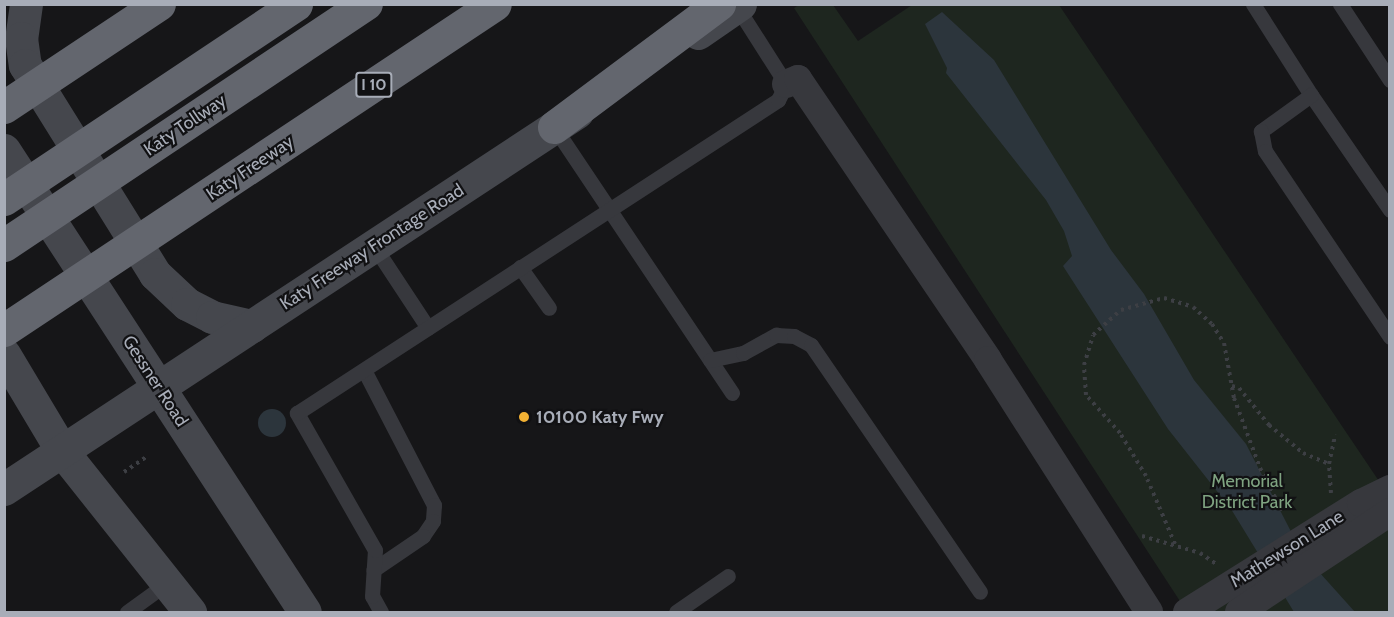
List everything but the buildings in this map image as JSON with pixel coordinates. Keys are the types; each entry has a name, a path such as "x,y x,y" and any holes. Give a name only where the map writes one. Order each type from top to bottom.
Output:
{"highway":[{"path":"4,199 296,4"},
{"name":"Katy Tollway","path":"4,245 366,4"},
{"name":"Katy Freeway","path":"4,330 494,5"},
{"path":"554,127 732,5"},
{"path":"4,106 156,6"}],"main road":[{"path":"26,4 21,38 26,65 155,274 187,304 212,317 252,326"},
{"name":"Katy Freeway Frontage Road","path":"4,489 554,127"},
{"name":"Gessner Road","path":"4,150 305,612"},
{"path":"4,354 62,451 190,612"}],"street":[{"path":"786,84 798,79 988,360 1149,612"},
{"name":"Mathewson Lane","path":"1239,612 1375,512 1389,489"},
{"name":"Mathewson Lane","path":"1186,612 1375,512"}],"lane":[{"path":"1252,4 1389,210"},
{"path":"1340,4 1389,80"},
{"path":"381,612 372,596 375,550 297,413 608,208 778,100 786,84 732,5"},
{"path":"1311,95 1261,131 1265,151 1389,337"},
{"path":"554,127 732,393"},
{"path":"374,246 428,328"},
{"path":"520,267 549,308"},
{"path":"710,360 743,353 776,335 794,336 811,345 980,592"},
{"path":"364,369 434,505 433,521 423,536 373,570"},
{"path":"676,612 728,576"},
{"path":"127,612 167,584"}],"path":[{"path":"1175,544 1146,476 1120,433 1086,395 1084,366 1100,325 1121,310 1152,301 1164,298 1193,307 1212,324 1224,343 1232,386 1260,468 1283,513"},
{"path":"1232,386 1239,388 1269,425 1303,453 1329,464"},
{"path":"1332,493 1329,464 1335,435"},
{"path":"124,472 146,457"},
{"path":"1142,536 1175,544 1221,567"}],"green space":[{"name":"Memorial District Park","path":"799,5 833,5 858,41 912,5 1059,5 1389,496 1389,612 1187,612 794,8"}],"shaded area":[{"path":"942,12 994,60 1111,250 1144,294 1194,380 1246,444 1302,553 1355,612 1294,612 1231,509 1168,429 1063,266 1072,256 1064,231 1046,200 946,73 947,68 925,24"},
{"path":"272,409 282,413 286,423 282,433 272,437 262,433 258,423 262,413"}],"place":[{"name":"10100 Katy Fwy","path":"524,417"}]}
